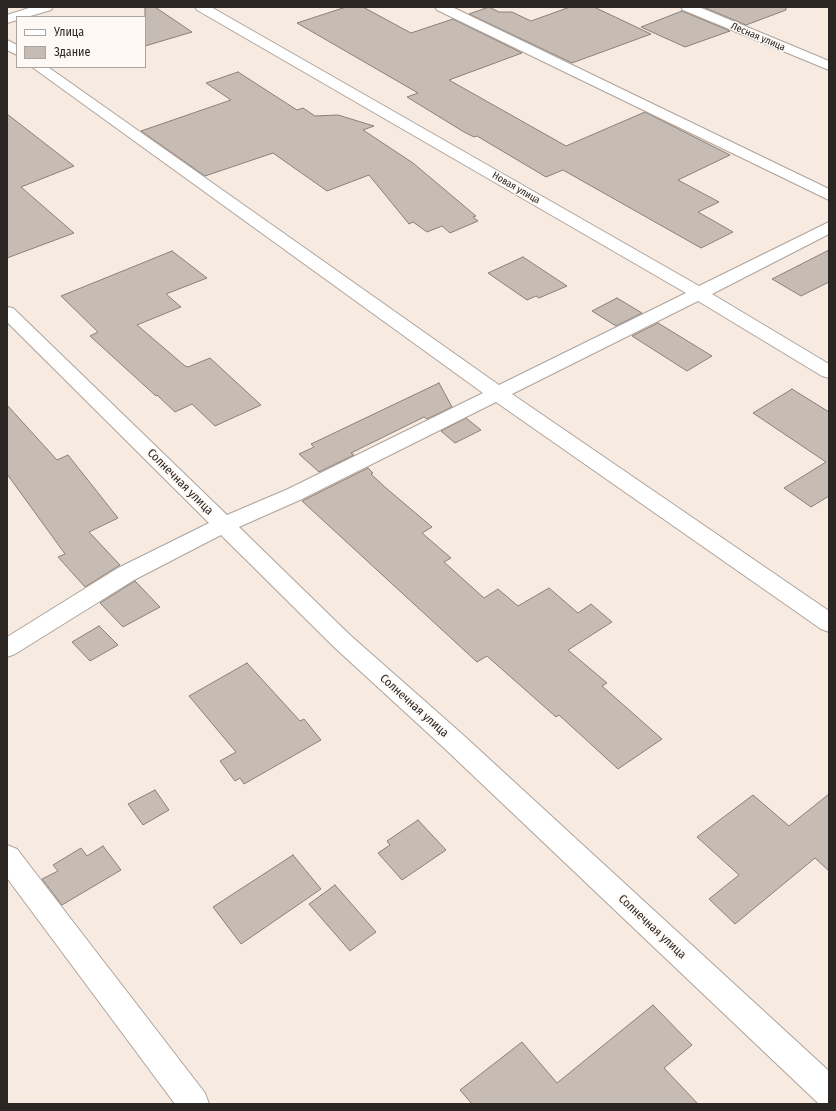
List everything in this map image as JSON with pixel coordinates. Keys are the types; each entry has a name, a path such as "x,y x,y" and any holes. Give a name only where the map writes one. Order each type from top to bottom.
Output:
{"street":[{"path":"17,16 46,7"},
{"name":"Новая улица","path":"202,7 698,294 829,372"},
{"path":"442,7 829,195"},
{"name":"Лесная улица","path":"688,7 829,66"},
{"path":"7,44 16,50"},
{"path":"40,68 498,394 829,623"},
{"path":"7,648 126,574 224,525 295,494 498,394 829,227"},
{"name":"Солнечная улица","path":"7,312 342,641 452,740 829,1092"},
{"path":"7,857 194,1104"}],"building":[{"path":"145,7 155,7 192,32 146,46"},
{"path":"346,7 363,7 411,33 453,19 522,53 449,80 566,146 645,112 730,155 678,180 719,202 698,212 733,232 701,248 563,170 546,177 477,136 474,137 464,132 407,97 418,93 297,23"},
{"path":"489,7 499,12 512,12 531,21 570,7 594,7 651,34 572,63 469,14"},
{"path":"703,7 786,7 786,10 746,25"},
{"path":"682,11 730,31 685,47 641,27"},
{"path":"238,72 297,110 303,108 315,116 338,115 374,126 363,130 413,163 476,216 473,217 478,221 450,233 442,226 427,232 413,222 409,224 369,175 327,191 273,153 205,176 141,131 231,100 206,83"},
{"path":"7,114 74,166 21,187 74,233 7,258"},
{"path":"829,250 829,282 801,296 772,279"},
{"path":"172,251 207,278 166,294 181,307 137,325 185,366 188,367 210,358 261,405 215,426 192,404 175,412 157,395 156,396 90,336 98,332 61,296"},
{"path":"523,257 567,286 539,298 536,296 527,300 488,273"},
{"path":"617,298 642,313 616,326 592,311"},
{"path":"658,323 712,356 687,371 632,336"},
{"path":"439,383 452,407 427,419 424,417 351,453 354,455 319,472 299,454 314,447 311,444"},
{"path":"792,389 829,412 829,496 811,507 784,488 826,462 753,413"},
{"path":"7,405 57,460 68,455 118,518 89,532 120,565 85,587 58,557 65,554 7,474"},
{"path":"466,418 481,430 455,443 441,431"},
{"path":"368,468 373,473 371,474 386,488 432,527 422,533 451,558 444,562 484,598 498,589 518,606 549,588 578,613 591,604 612,622 568,650 607,683 602,686 662,739 618,769 559,715 556,717 487,656 477,662 302,501"},
{"path":"135,581 160,607 123,627 100,603"},
{"path":"99,626 118,645 90,661 72,642"},
{"path":"247,663 300,721 304,719 321,740 244,784 240,778 235,781 220,761 236,752 189,696"},
{"path":"155,790 169,810 143,825 128,804"},
{"path":"829,794 829,871 815,858 735,924 709,899 739,875 697,837 753,795 789,826"},
{"path":"418,820 446,850 402,880 378,853 390,845 387,841"},
{"path":"103,846 121,870 62,905 42,879 58,871 53,865 81,848 87,856"},
{"path":"293,855 321,889 241,944 213,907"},
{"path":"335,885 376,932 350,951 309,904"},
{"path":"653,1005 692,1045 664,1068 698,1104 472,1104 460,1090 522,1042 557,1083"}]}
